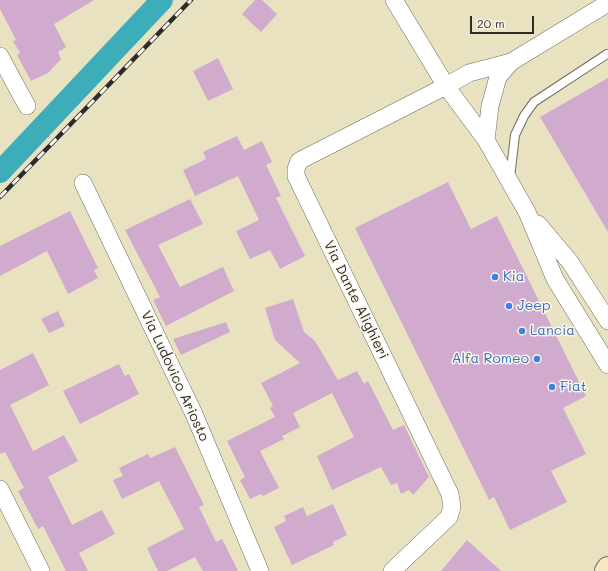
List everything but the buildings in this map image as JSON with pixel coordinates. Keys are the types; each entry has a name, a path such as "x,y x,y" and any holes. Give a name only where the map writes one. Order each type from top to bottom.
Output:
{"street":[{"path":"394,0 446,86 486,140 527,212 555,279 608,365"},
{"path":"486,140 490,106 498,77 511,62 608,3"},
{"path":"0,56 27,106"},
{"name":"Via Dante Alighieri","path":"392,571 449,517 452,507 450,494 296,176 296,169 299,161 469,73 511,62"},
{"name":"Via Ludovico Ariosto","path":"83,183 194,414 260,571"},
{"path":"527,212 570,262 608,321"},
{"path":"0,489 41,571"}],"lane":[{"path":"510,182 515,135 524,116 534,102 607,54"}],"waterway":[{"path":"0,172 162,0"}],"railway":[{"path":"0,197 191,0"}],"place":[{"name":"Kia","path":"495,277"},
{"name":"Jeep","path":"509,306"},
{"name":"Lancia","path":"522,331"},
{"name":"Alfa Romeo","path":"537,359"},
{"name":"Fiat","path":"552,387"}]}
